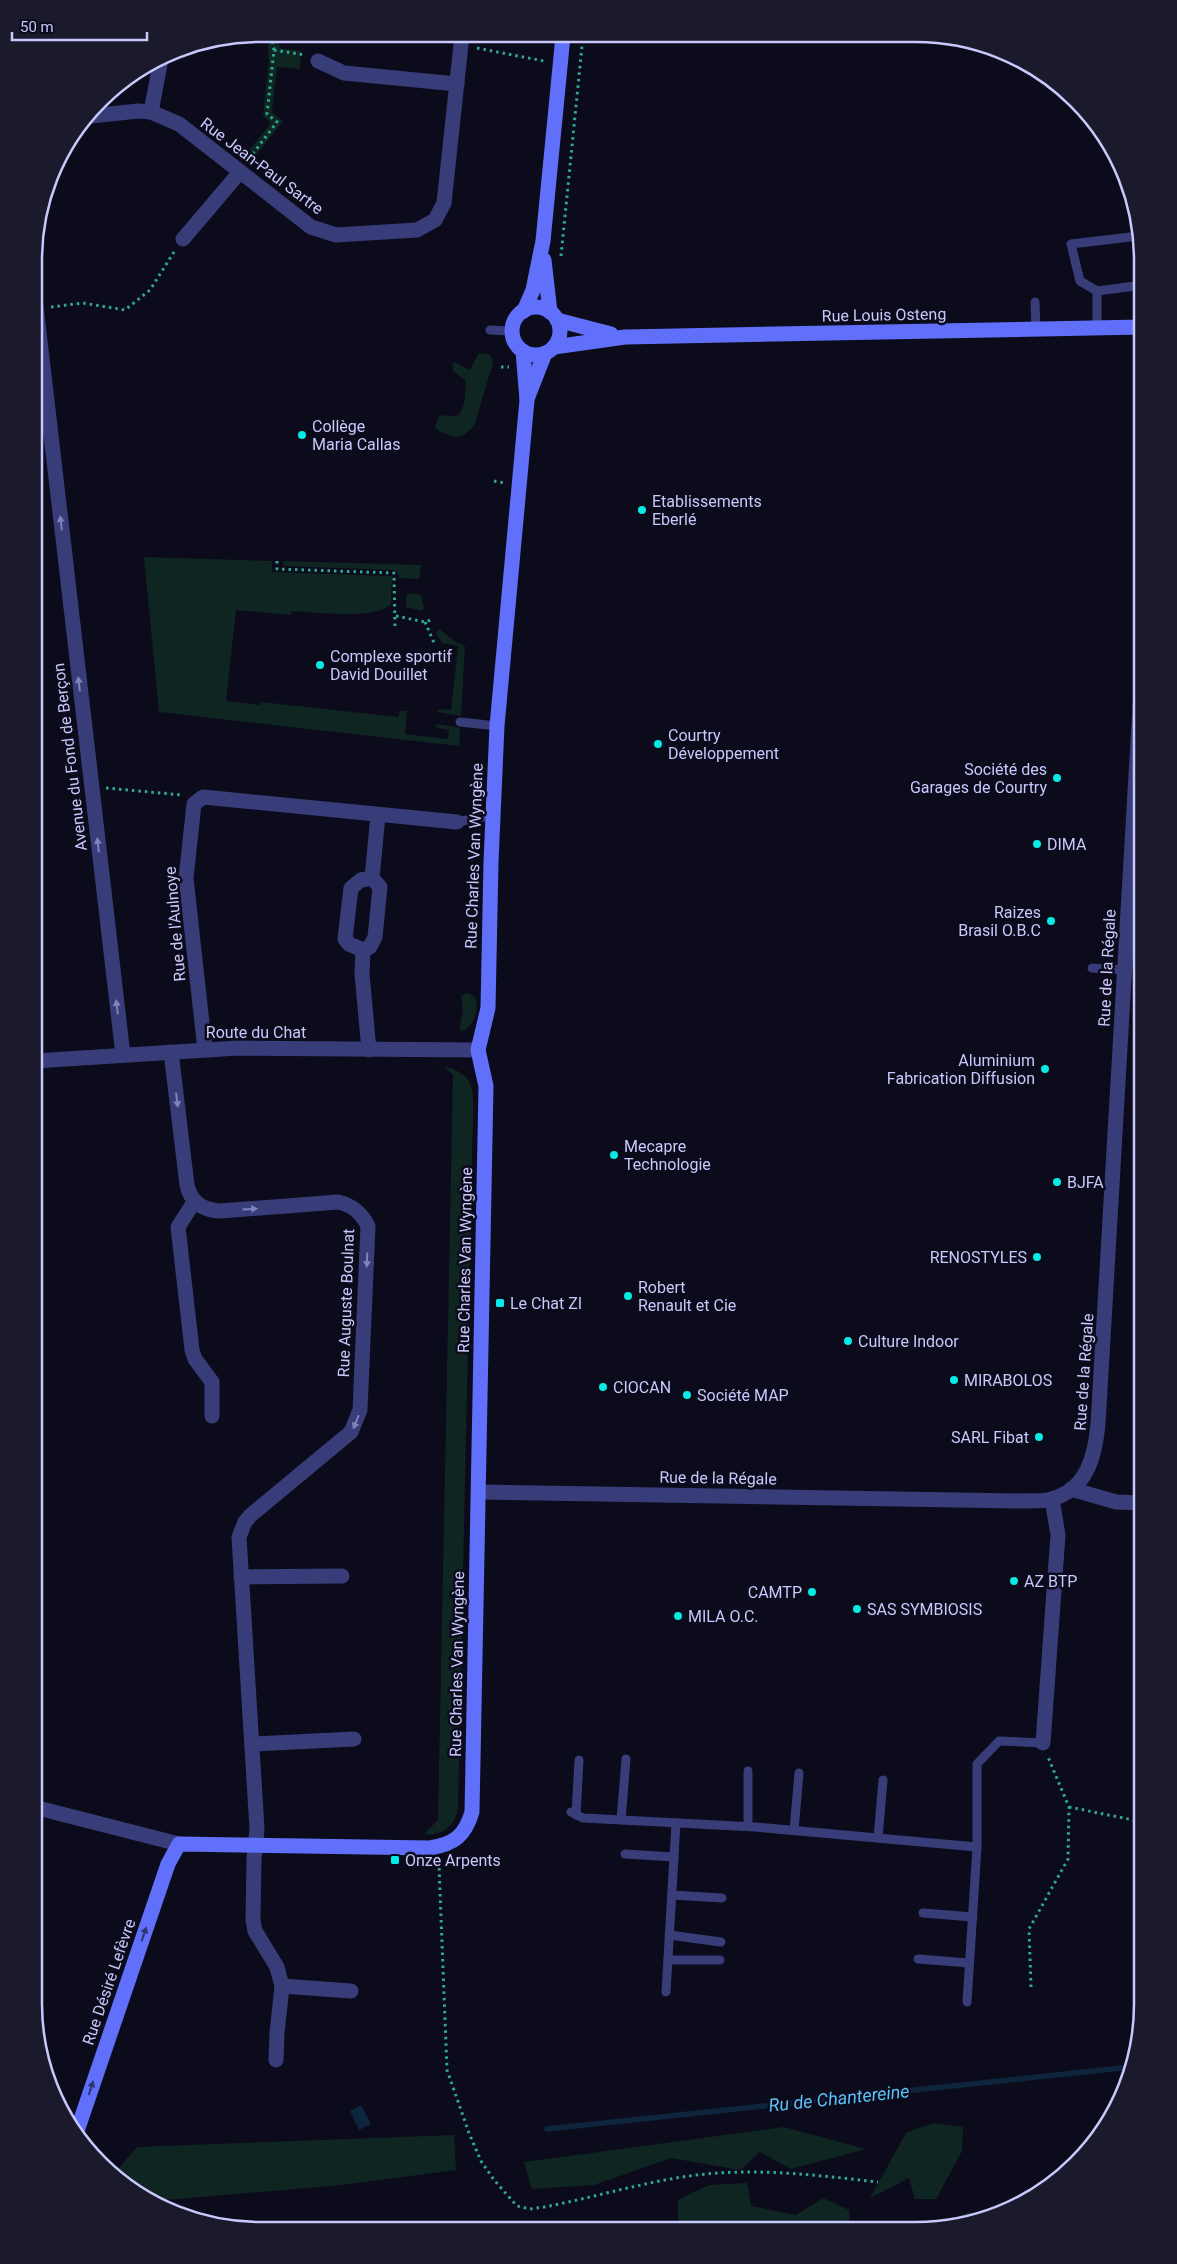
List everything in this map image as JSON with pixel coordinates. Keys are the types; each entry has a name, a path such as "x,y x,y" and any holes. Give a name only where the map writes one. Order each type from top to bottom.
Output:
{"street":[{"name":"Rue Jean-Paul Sartre","path":"98,115 138,111 151,112 180,124 312,227 324,232 336,236 417,230 435,220 444,202 462,42"},
{"path":"524,311 532,290 543,241 562,42"},
{"path":"318,61 344,73 457,84"},
{"path":"151,112 159,68"},
{"path":"182,239 240,172"},
{"path":"543,241 553,316 560,334 549,350 537,355 523,351 517,346 512,330 518,316 524,311 537,307 553,316"},
{"name":"Rue Louis Osteng","path":"553,316 579,328 625,337"},
{"name":"Rue Louis Osteng","path":"549,350 625,337 1134,327"},
{"name":"Rue Charles Van Wyngène","path":"527,400 549,350"},
{"name":"Rue Charles Van Wyngène","path":"179,1844 430,1848 449,1844 456,1839 466,1829 472,1812 486,1086 478,1050 488,1008 492,815 497,726 527,400 523,351"},
{"name":"Avenue du Fond de Berçon","path":"42,359 123,1055"},
{"path":"203,797 457,822"},
{"name":"Rue de l'Aulnoye","path":"203,797 194,804 186,878 205,1050"},
{"path":"372,878 361,880 351,888 345,939 349,944 363,950 370,947 375,938 380,887 372,878 378,815"},
{"name":"Rue de la Régale","path":"479,1492 1014,1501 1052,1499 1071,1489 1089,1470 1096,1450 1125,970 1134,875"},
{"path":"363,950 362,974 369,1050"},
{"name":"Route du Chat","path":"42,1061 205,1050 478,1050"},
{"path":"171,1052 187,1185 194,1202 178,1227 192,1350 195,1359 212,1382 212,1416"},
{"name":"Rue Auguste Boulnat","path":"194,1202 204,1208 220,1211 338,1202 347,1204 359,1212 368,1226 365,1325 358,1419 351,1432 245,1522 239,1537 257,1829 252,1920 255,1931 277,1967 282,1986 276,2033 276,2060"},
{"path":"1071,1489 1116,1502 1134,1503"},
{"path":"1043,1743 1058,1534 1052,1499"},
{"path":"241,1577 342,1576"},
{"path":"252,1744 354,1739"},
{"path":"42,1810 179,1844"},
{"name":"Rue Désiré Lefèvre","path":"79,2124 165,1874 179,1844"},
{"path":"282,1986 351,1991"}],"lane":[{"path":"1133,237 1071,244 1080,281 1097,292 1134,286"},
{"path":"1097,292 1097,328"},
{"path":"1035,302 1036,329"},
{"path":"490,330 512,330"},
{"path":"460,722 497,726"},
{"path":"457,822 492,815"},
{"path":"1092,968 1125,970"},
{"path":"967,2002 977,1847 977,1764 999,1741 1043,1743"},
{"path":"621,1820 626,1759"},
{"path":"579,1760 574,1813 583,1818 748,1826 977,1847"},
{"path":"748,1771 748,1826"},
{"path":"794,1830 799,1773"},
{"path":"878,1838 883,1780"},
{"path":"666,1992 676,1823"},
{"path":"625,1854 674,1857"},
{"path":"672,1895 722,1898"},
{"path":"923,1913 972,1917"},
{"path":"670,1935 721,1942"},
{"path":"918,1959 969,1963"},
{"path":"668,1960 720,1960"}],"path":[{"path":"240,172 277,122 267,114 274,50 272,42"},
{"path":"470,42 545,61"},
{"path":"274,50 301,54 318,61"},
{"path":"42,306 83,303 125,310 150,290 182,239"},
{"path":"277,561 277,569 394,573 395,629"},
{"path":"395,616 425,622 431,620"},
{"path":"425,622 435,645"},
{"path":"91,786 203,797"},
{"path":"1031,1987 1030,1929 1068,1859 1069,1807 1043,1743"},
{"path":"1069,1807 1134,1820"},
{"path":"430,1848 439,1866 447,2070 481,2161 494,2180 517,2206 530,2209 544,2207 578,2201 653,2182 720,2173 775,2171 878,2182"}],"green space":[{"path":"268,42 278,42 280,48 301,51 300,69 277,67 272,112 283,121 250,163 243,158 271,123 263,116 269,60"},
{"path":"479,353 490,354 493,363 474,426 465,434 456,438 439,431 435,427 439,415 456,416 462,411 466,381 453,371 453,363 455,362 470,370"},
{"path":"144,557 272,561 272,572 392,576 391,604 384,609 373,612 344,614 292,611 291,615 236,610 226,701 260,705 261,702 398,717 400,711 407,711 405,734 448,739 449,730 437,728 436,724 460,728 459,746 159,712"},
{"path":"283,561 421,565 419,579 399,578 398,573 394,570 283,566"},
{"path":"410,593 421,595 424,607 422,611 406,607 406,596"},
{"path":"439,629 456,642 465,646 461,716 437,712 439,709 451,710 458,646 442,643 436,633"},
{"path":"467,993 475,997 477,1007 473,1021 463,1031 459,1029 463,1011 461,996"},
{"path":"444,1066 462,1074 468,1080 473,1097 458,1808 454,1820 447,1829 442,1832 424,1834 438,1820 453,1075"},
{"path":"933,2123 963,2127 962,2151 936,2199 915,2199 909,2178 870,2198 906,2133"},
{"path":"784,2127 866,2149 791,2169 760,2152 740,2170 671,2158 594,2185 532,2189 524,2162"},
{"path":"454,2135 456,2170 341,2185 166,2200 140,2185 119,2168 137,2147"},
{"path":"747,2183 751,2206 796,2215 823,2198 849,2210 850,2222 678,2222 678,2200 709,2185"},
{"path":"969,2212 973,2214 973,2214 954,2218"}],"water":[{"path":"361,2105 371,2124 359,2130 350,2111"}],"waterway":[{"name":"Ru de Chantereine","path":"547,2129 1125,2068"}],"place":[{"name":"Collège Maria Callas","path":"302,435"},
{"name":"Etablissements Eberlé","path":"642,510"},
{"name":"Complexe sportif David Douillet","path":"320,665"},
{"name":"Courtry Développement","path":"658,744"},
{"name":"Société des Garages de Courtry","path":"1057,778"},
{"name":"DIMA","path":"1037,844"},
{"name":"Raizes Brasil O.B.C","path":"1051,921"},
{"name":"Aluminium Fabrication Diffusion","path":"1045,1069"},
{"name":"Mecapre Technologie","path":"614,1155"},
{"name":"BJFA","path":"1057,1182"},
{"name":"RENOSTYLES","path":"1037,1257"},
{"name":"Robert Renault et Cie","path":"628,1296"},
{"name":"Le Chat ZI","path":"500,1303"},
{"name":"Culture Indoor","path":"848,1341"},
{"name":"MIRABOLOS","path":"954,1380"},
{"name":"CIOCAN","path":"603,1387"},
{"name":"Société MAP","path":"687,1395"},
{"name":"SARL Fibat","path":"1039,1437"},
{"name":"AZ BTP","path":"1014,1581"},
{"name":"CAMTP","path":"812,1592"},
{"name":"SAS SYMBIOSIS","path":"857,1609"},
{"name":"MILA O.C.","path":"678,1616"},
{"name":"Onze Arpents","path":"395,1860"}]}
